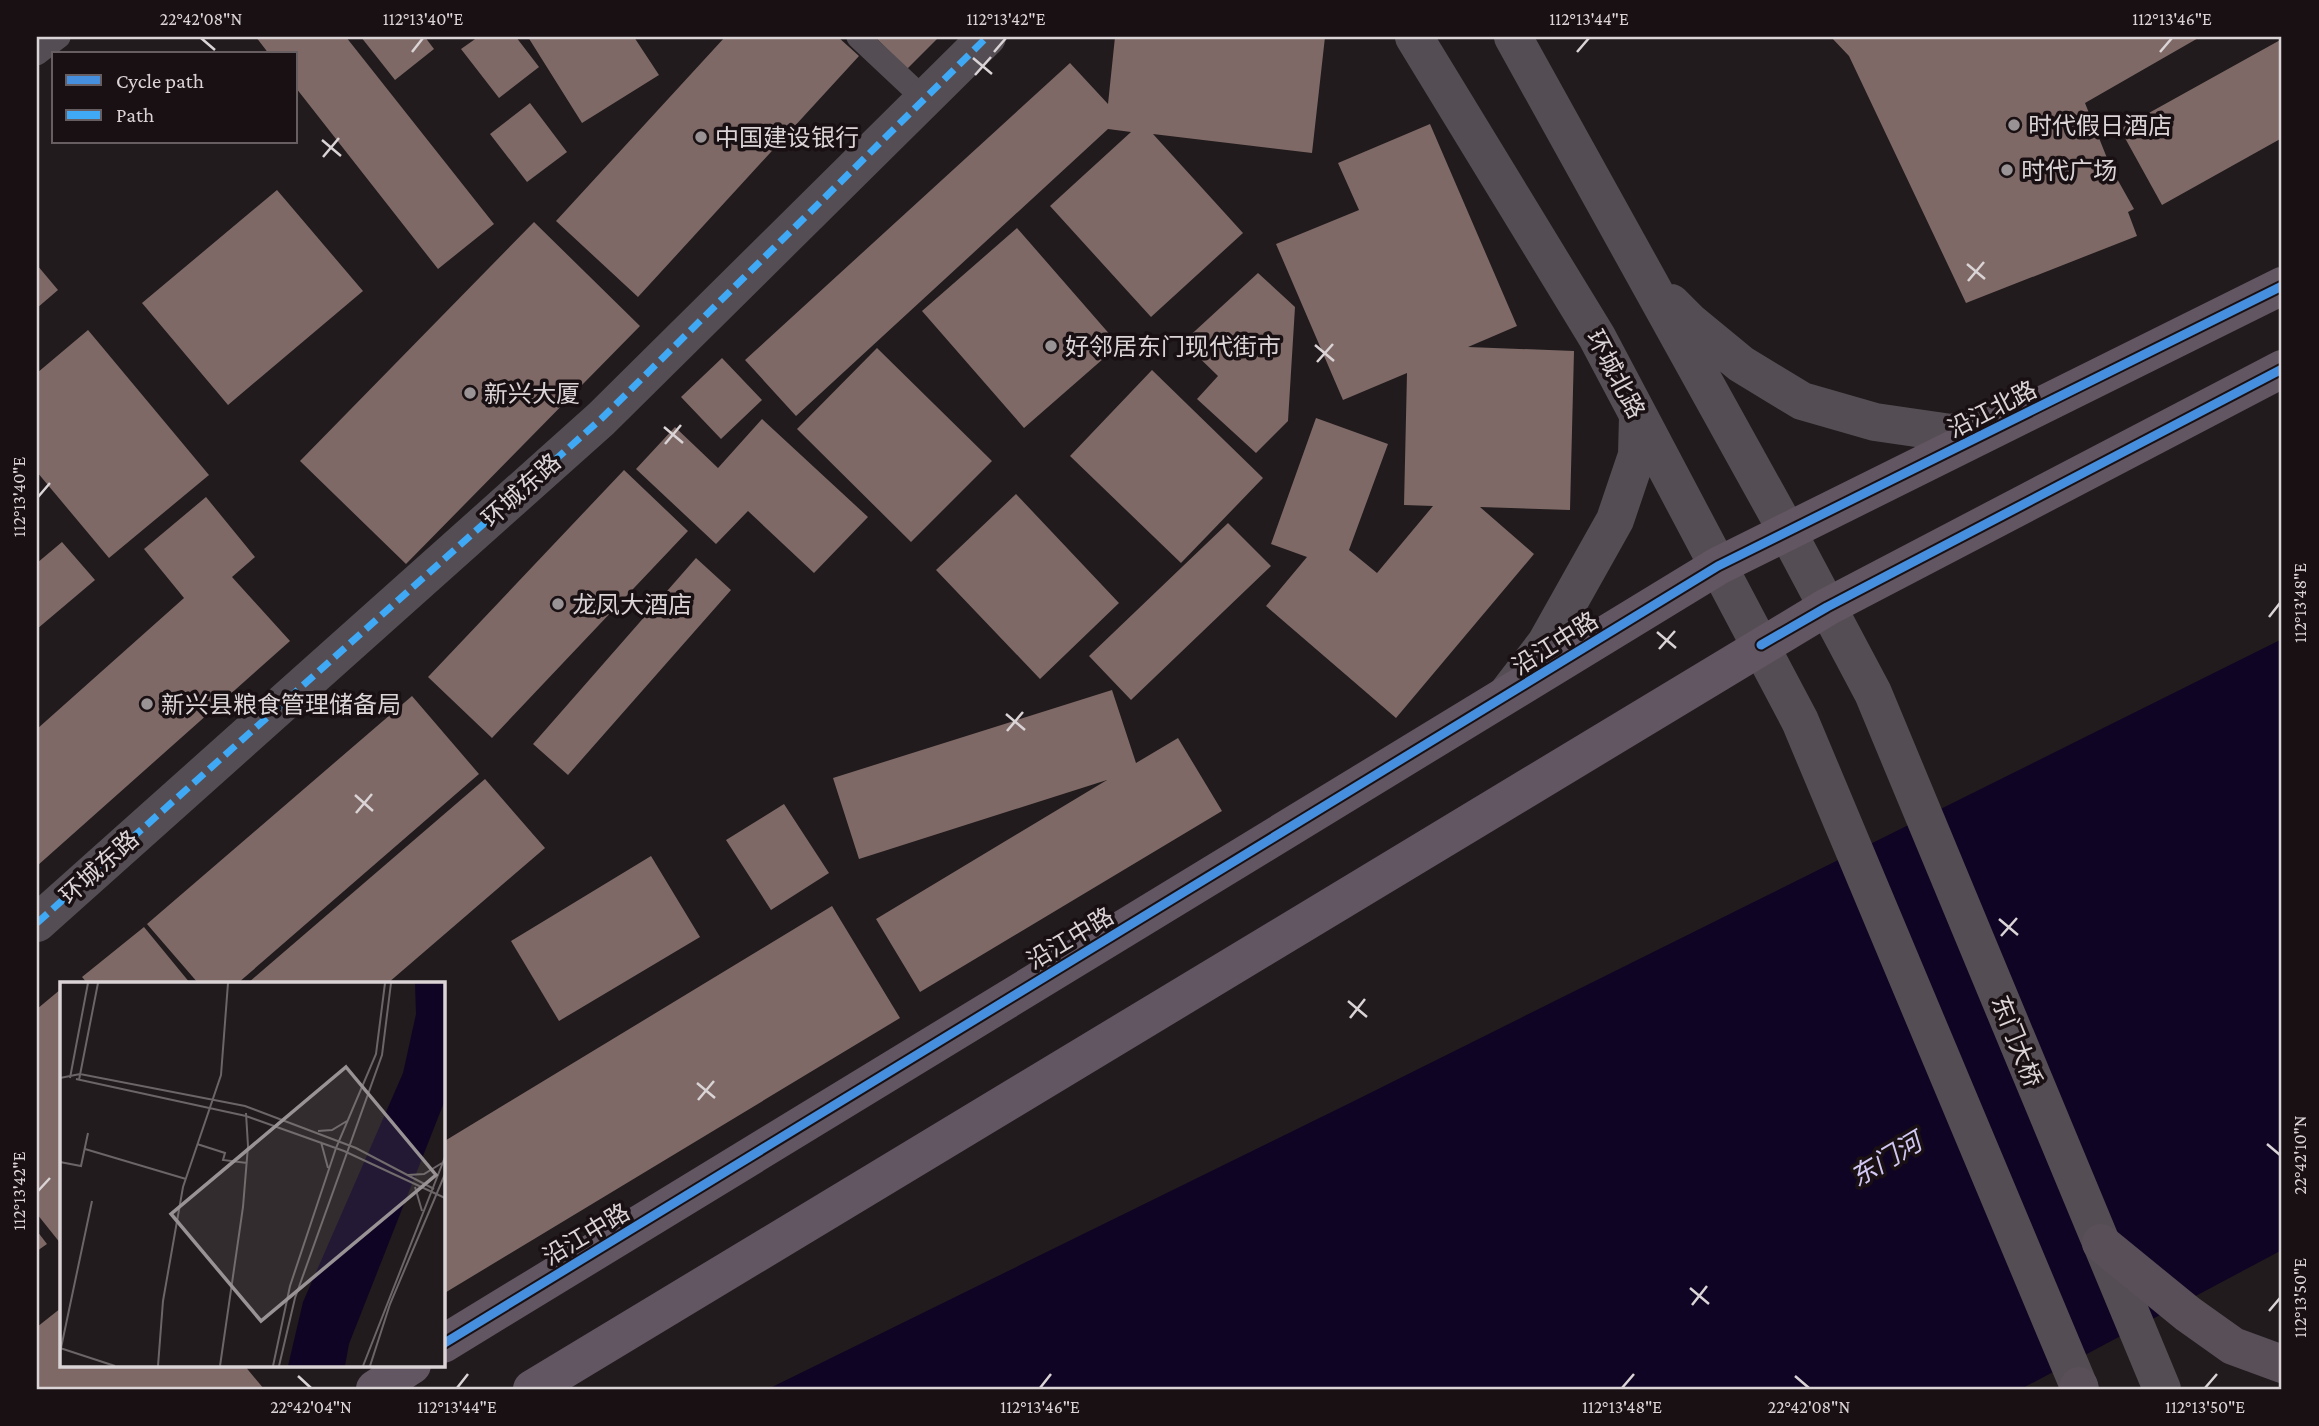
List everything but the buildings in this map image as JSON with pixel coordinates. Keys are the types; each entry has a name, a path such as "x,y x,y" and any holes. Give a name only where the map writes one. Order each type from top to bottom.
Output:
{"main road":[{"name":"沿江北路","path":"1718,565 2282,286"},
{"path":"532,1389 1761,645 1827,607 2282,369"},
{"name":"沿江中路","path":"444,1343 1718,565"},
{"path":"2101,1243 2188,1314 2233,1346 2281,1364"},
{"path":"375,1389 410,1366"}],"street":[{"name":"环城东路","path":"37,923 601,419 987,37"},
{"name":"环城北路","path":"1414,37 1597,337 1800,722 2079,1388"},
{"path":"1513,37 1827,607"},
{"path":"1645,277 1690,322 1741,364 1802,401 1875,422 1951,433 2009,422"},
{"path":"1504,697 1546,643 1615,520 1637,454 1638,416"},
{"name":"东门大桥","path":"1827,607 1873,693 2162,1389"}],"lane":[{"path":"37,54 59,37"},
{"path":"858,37 924,99"}],"water":[{"name":"东门河","path":"2282,639 2282,1250 2021,1389 768,1389 1354,1101"}],"marked path":[{"path":"37,923 601,419 987,37"}],"cycle path":[{"path":"444,1343 1718,566 2282,286"},
{"path":"1761,645 1827,607 2282,369"}],"place":[{"name":"时代假日酒店","path":"2014,125"},
{"name":"中国建设银行","path":"701,137"},
{"name":"时代广场","path":"2007,170"},
{"name":"好邻居东门现代街市","path":"1051,346"},
{"name":"新兴大厦","path":"470,393"},
{"name":"龙凤大酒店","path":"558,604"},
{"name":"新兴县粮食管理储备局","path":"147,704"}]}
